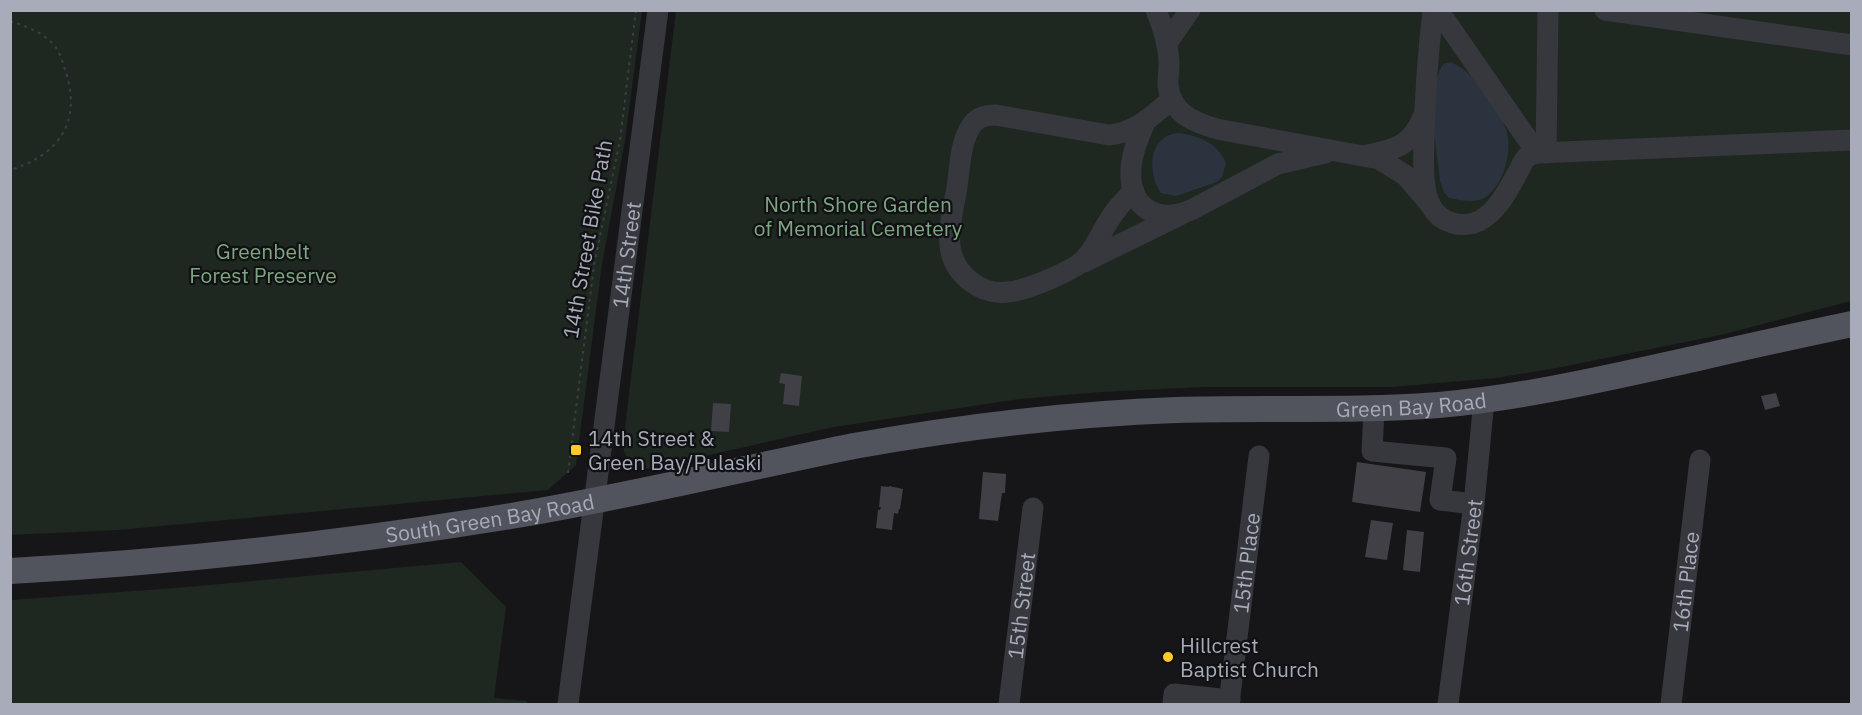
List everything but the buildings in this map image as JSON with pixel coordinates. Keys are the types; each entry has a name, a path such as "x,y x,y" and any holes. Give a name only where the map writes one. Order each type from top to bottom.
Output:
{"main road":[{"name":"Green Bay Road","path":"964,428 1062,417 1177,410 1374,409 1484,400 1612,378 1851,324"},
{"name":"South Green Bay Road","path":"10,571 196,557 367,538 595,500 833,450 964,428"}],"street":[{"name":"14th Street","path":"568,705 658,10"},
{"path":"1156,10 1167,43 1168,88 1171,100 1184,116 1198,124 1217,129 1379,159 1406,175 1438,216 1457,224 1478,221 1488,214 1505,196 1528,156 1541,153 1851,140"},
{"path":"1167,43 1190,10"},
{"path":"1431,206 1425,181 1425,113 1426,67 1432,10"},
{"path":"1438,10 1541,153"},
{"path":"1541,153 1548,10"},
{"path":"1605,10 1851,45"},
{"path":"1171,100 1131,130 1109,135 996,115 986,116 972,124 965,142 950,231 953,258 964,276 980,287 1009,292 1076,266 1278,164 1316,154 1342,151"},
{"path":"1367,155 1401,146 1412,138 1425,113"},
{"path":"1146,120 1136,144 1131,169 1134,191 1142,206 1150,211 1169,217 1180,215"},
{"path":"1076,266 1087,257 1115,211 1134,191"},
{"name":"16th Street","path":"1448,705 1474,504 1484,400"},
{"path":"1374,409 1372,451 1446,459 1440,500 1474,504"},
{"name":"15th Place","path":"1230,702 1259,456"},
{"name":"16th Place","path":"1671,705 1700,460"},
{"name":"15th Street","path":"1010,705 1033,508"},
{"path":"1173,705 1174,694 1230,702"}],"path":[{"name":"14th Street Bike Path","path":"568,473 594,265 620,140 636,10"},
{"path":"10,21 26,26 53,44 61,56 71,100 65,131 55,145 44,156 30,164 10,170"}],"green space":[{"name":"Greenbelt Forest Preserve","path":"10,11 642,11 625,141 602,264 576,465 548,490 118,530 11,535"},
{"name":"North Shore Garden of Memorial Cemetery","path":"676,11 1851,11 1851,301 1725,334 1496,378 1393,387 1205,387 1019,399 834,427 646,469 631,464 624,452 623,443"},
{"path":"461,562 506,607 494,698 527,701 527,704 11,704 11,600 175,588"}],"shaded area":[{"path":"1450,62 1469,74 1478,83 1495,105 1506,128 1509,146 1503,173 1489,195 1478,200 1466,201 1449,198 1440,181 1433,121 1434,91 1443,64"},
{"path":"1178,133 1206,141 1218,150 1226,163 1222,177 1217,182 1176,196 1161,193 1156,185 1152,166 1156,148 1161,141"}],"place":[{"name":"14th Street & Green Bay/Pulaski","path":"576,450"},
{"name":"Hillcrest Baptist Church","path":"1168,657"}]}
